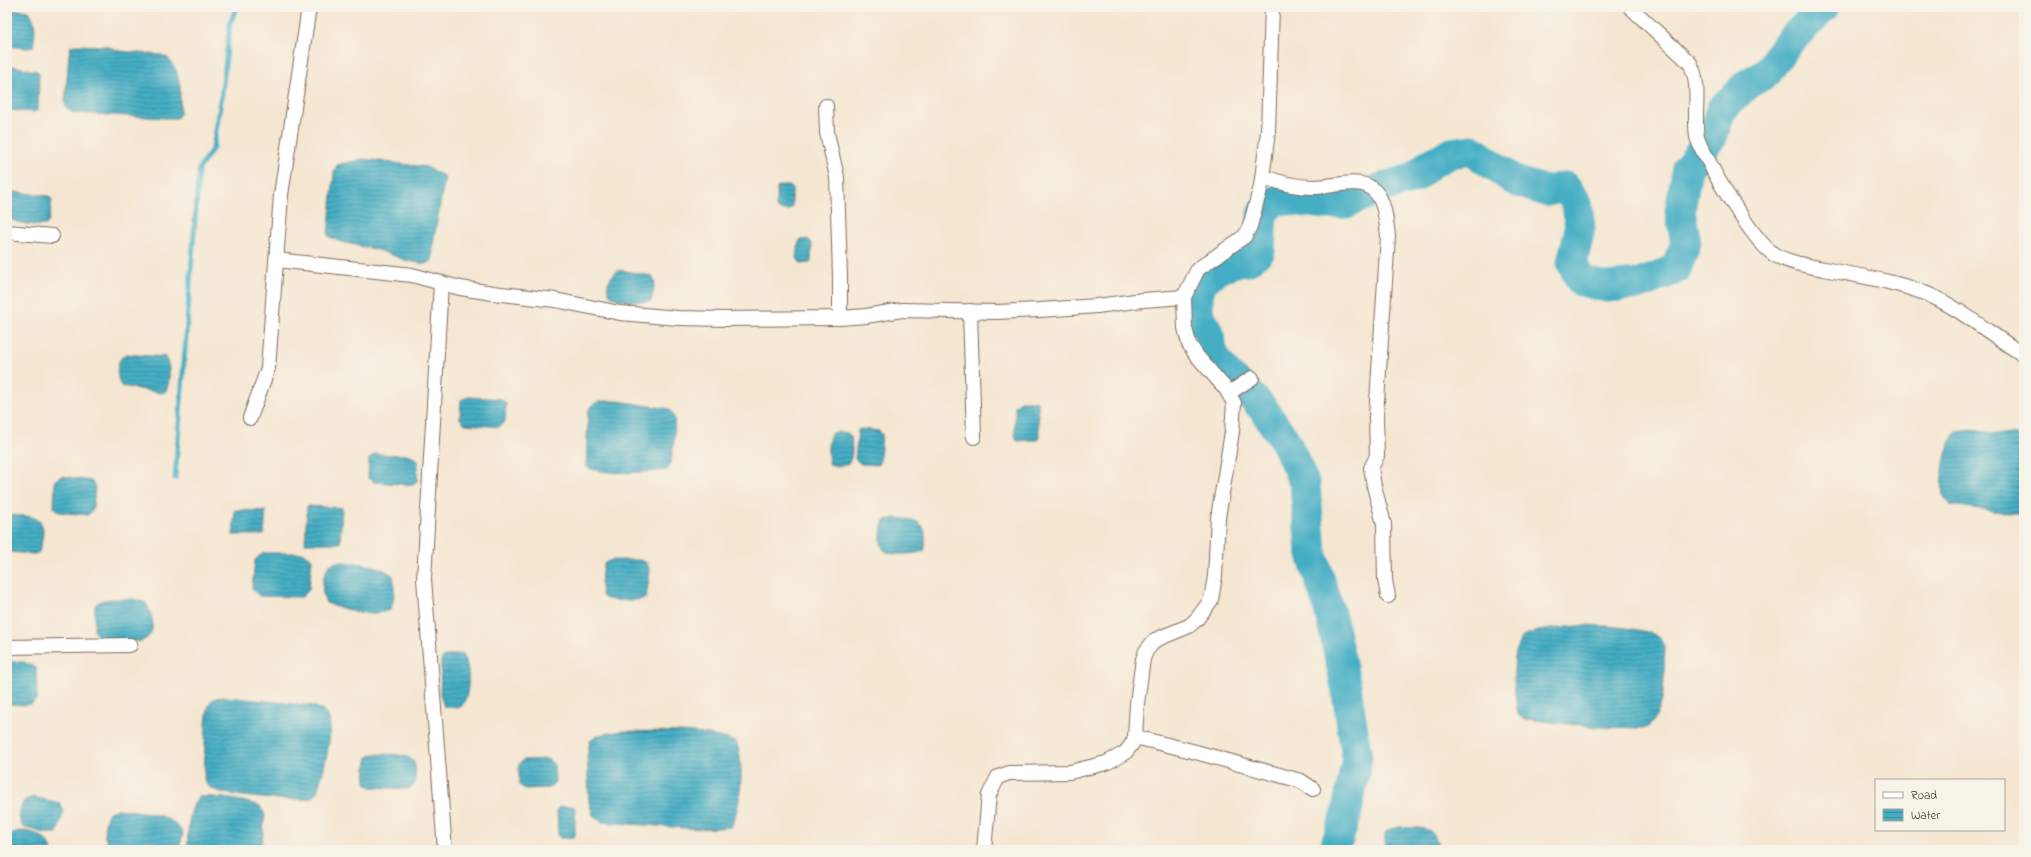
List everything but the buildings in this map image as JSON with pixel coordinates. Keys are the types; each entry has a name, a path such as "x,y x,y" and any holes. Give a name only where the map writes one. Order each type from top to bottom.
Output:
{"street":[{"path":"250,418 268,368 281,195 309,7"},
{"path":"984,850 989,795 998,777 1009,773 1070,772 1106,763 1125,753 1135,737 1137,703 1143,659 1146,651 1155,640 1189,626 1198,619 1211,600 1215,576 1218,518 1234,403 1232,392 1197,356 1189,344 1185,328 1184,297 1198,270 1245,236 1250,226 1263,176 1270,102 1272,7"},
{"path":"1630,7 1690,63 1695,73 1697,88 1698,138 1709,164 1759,239 1774,254 1798,264 1885,282 1927,294 1944,303 2024,355"},
{"path":"826,106 827,133 837,177 840,318"},
{"path":"1263,176 1292,185 1313,187 1363,183 1376,192 1385,214 1388,236 1376,416 1377,456 1371,468 1384,524 1385,573 1388,596"},
{"path":"7,232 52,236"},
{"path":"277,260 412,275 460,288 555,300 620,313 726,320 840,318 866,316 902,310 1004,311 1089,307 1143,300 1184,297"},
{"path":"441,283 424,579 445,850"},
{"path":"970,311 974,437"},
{"path":"1232,392 1252,378"},
{"path":"7,646 130,645"},
{"path":"1135,737 1301,781 1313,789"}],"water":[{"path":"7,8 29,11 32,15 35,33 33,47 27,48 7,46"},
{"path":"71,46 106,46 120,51 161,55 168,58 176,70 180,84 180,114 177,118 166,118 74,113 67,109 65,102 69,54"},
{"path":"7,65 37,71 39,75 38,110 33,112 7,110"},
{"path":"363,159 426,167 445,177 434,238 432,261 425,264 408,261 378,250 338,241 328,236 334,173 337,165"},
{"path":"779,186 790,186 792,188 792,207 789,210 781,210 776,208 777,188"},
{"path":"14,192 49,196 52,200 49,221 46,225 27,224 8,218 8,194"},
{"path":"808,239 812,243 811,261 810,263 801,264 797,258 799,242 800,240"},
{"path":"620,270 652,276 655,282 651,301 626,301 613,297 609,294 609,282 613,274"},
{"path":"126,354 165,357 168,364 169,374 166,391 162,393 121,386 117,373 118,364 122,357"},
{"path":"468,397 501,399 506,403 505,422 499,427 465,424 460,419 461,400"},
{"path":"604,401 618,401 669,409 673,413 675,425 674,443 671,460 667,470 612,472 592,469 586,466 588,412 596,403"},
{"path":"1020,401 1036,401 1038,404 1038,440 1017,441 1015,435 1015,406"},
{"path":"858,430 879,431 882,434 880,460 878,465 861,464 855,459"},
{"path":"1971,430 2024,437 2024,515 1951,505 1943,497 1942,480 1944,463 1952,439 1957,432"},
{"path":"837,432 847,433 851,436 852,450 852,455 848,463 838,466 830,465 828,454 831,434"},
{"path":"375,454 411,455 418,460 417,481 412,485 374,482 368,478 369,459"},
{"path":"62,476 91,481 95,486 93,509 88,515 59,512 54,508 55,480"},
{"path":"307,506 342,508 340,543 305,543"},
{"path":"235,510 266,511 264,535 233,535"},
{"path":"7,515 27,516 39,520 43,531 39,552 35,554 7,552"},
{"path":"895,518 915,521 922,525 925,535 924,551 911,554 900,554 887,552 883,549 881,539 883,524 885,520"},
{"path":"263,553 304,553 312,559 309,590 302,597 259,596 252,589 255,560"},
{"path":"611,560 640,560 647,563 650,571 646,598 637,600 611,600 603,597 601,585 603,569 605,563"},
{"path":"337,562 359,563 374,566 393,576 394,593 390,610 366,613 326,603 322,588 323,579 329,565"},
{"path":"108,599 134,599 146,603 152,617 151,633 148,637 140,641 129,641 115,640 98,636 94,631 95,605"},
{"path":"1583,625 1610,626 1651,633 1660,638 1664,644 1664,680 1661,702 1654,720 1647,728 1598,727 1525,719 1518,715 1515,696 1514,671 1517,647 1521,639 1528,634 1541,630"},
{"path":"458,654 463,655 466,660 468,689 461,707 444,707 440,694 441,661 443,657"},
{"path":"7,662 24,662 36,668 37,699 31,704 7,704"},
{"path":"227,697 313,706 323,710 327,714 330,730 329,741 322,775 317,792 314,796 309,799 260,798 234,795 213,789 207,785 204,780 208,709 211,701 217,698"},
{"path":"622,731 694,733 736,742 739,750 741,784 737,808 731,827 700,829 601,822 593,815 589,802 587,756 590,741 598,735"},
{"path":"373,754 404,756 413,761 415,766 414,785 408,789 371,787 367,785 365,775 368,757"},
{"path":"548,759 554,765 555,782 549,788 525,789 519,785 519,764 523,760"},
{"path":"33,797 60,803 64,811 57,833 44,833 23,827 21,824 19,817 21,806 25,800"},
{"path":"199,797 230,799 260,806 265,815 261,850 187,850 188,829 191,814 195,801"},
{"path":"573,806 575,809 575,836 573,838 560,838 558,835 557,809 560,807"},
{"path":"118,809 154,814 170,821 183,833 179,850 131,850 108,844 104,832 106,820 109,812"},
{"path":"1400,827 1421,828 1431,832 1437,842 1438,850 1385,850 1385,833 1390,829"},
{"path":"20,831 39,835 47,841 52,850 7,850 7,837 11,833"}],"waterway":[{"path":"175,478 199,169 213,148 221,101 230,23 237,7"},
{"path":"1334,850 1346,816 1357,758 1346,687 1330,613 1311,551 1305,485 1286,442 1264,410 1248,392 1228,375 1217,361 1211,349 1209,334 1198,313 1198,296 1202,282 1215,271 1232,263 1247,261 1260,251 1262,214 1272,202 1281,199 1327,204 1346,203 1387,186 1414,178 1430,164 1451,153 1472,150 1515,181 1546,191 1565,187 1577,203 1580,228 1572,263 1581,281 1606,287 1640,284 1676,269 1686,243 1680,211 1687,168 1712,137 1721,110 1747,84 1767,73 1783,48 1824,7"}]}
